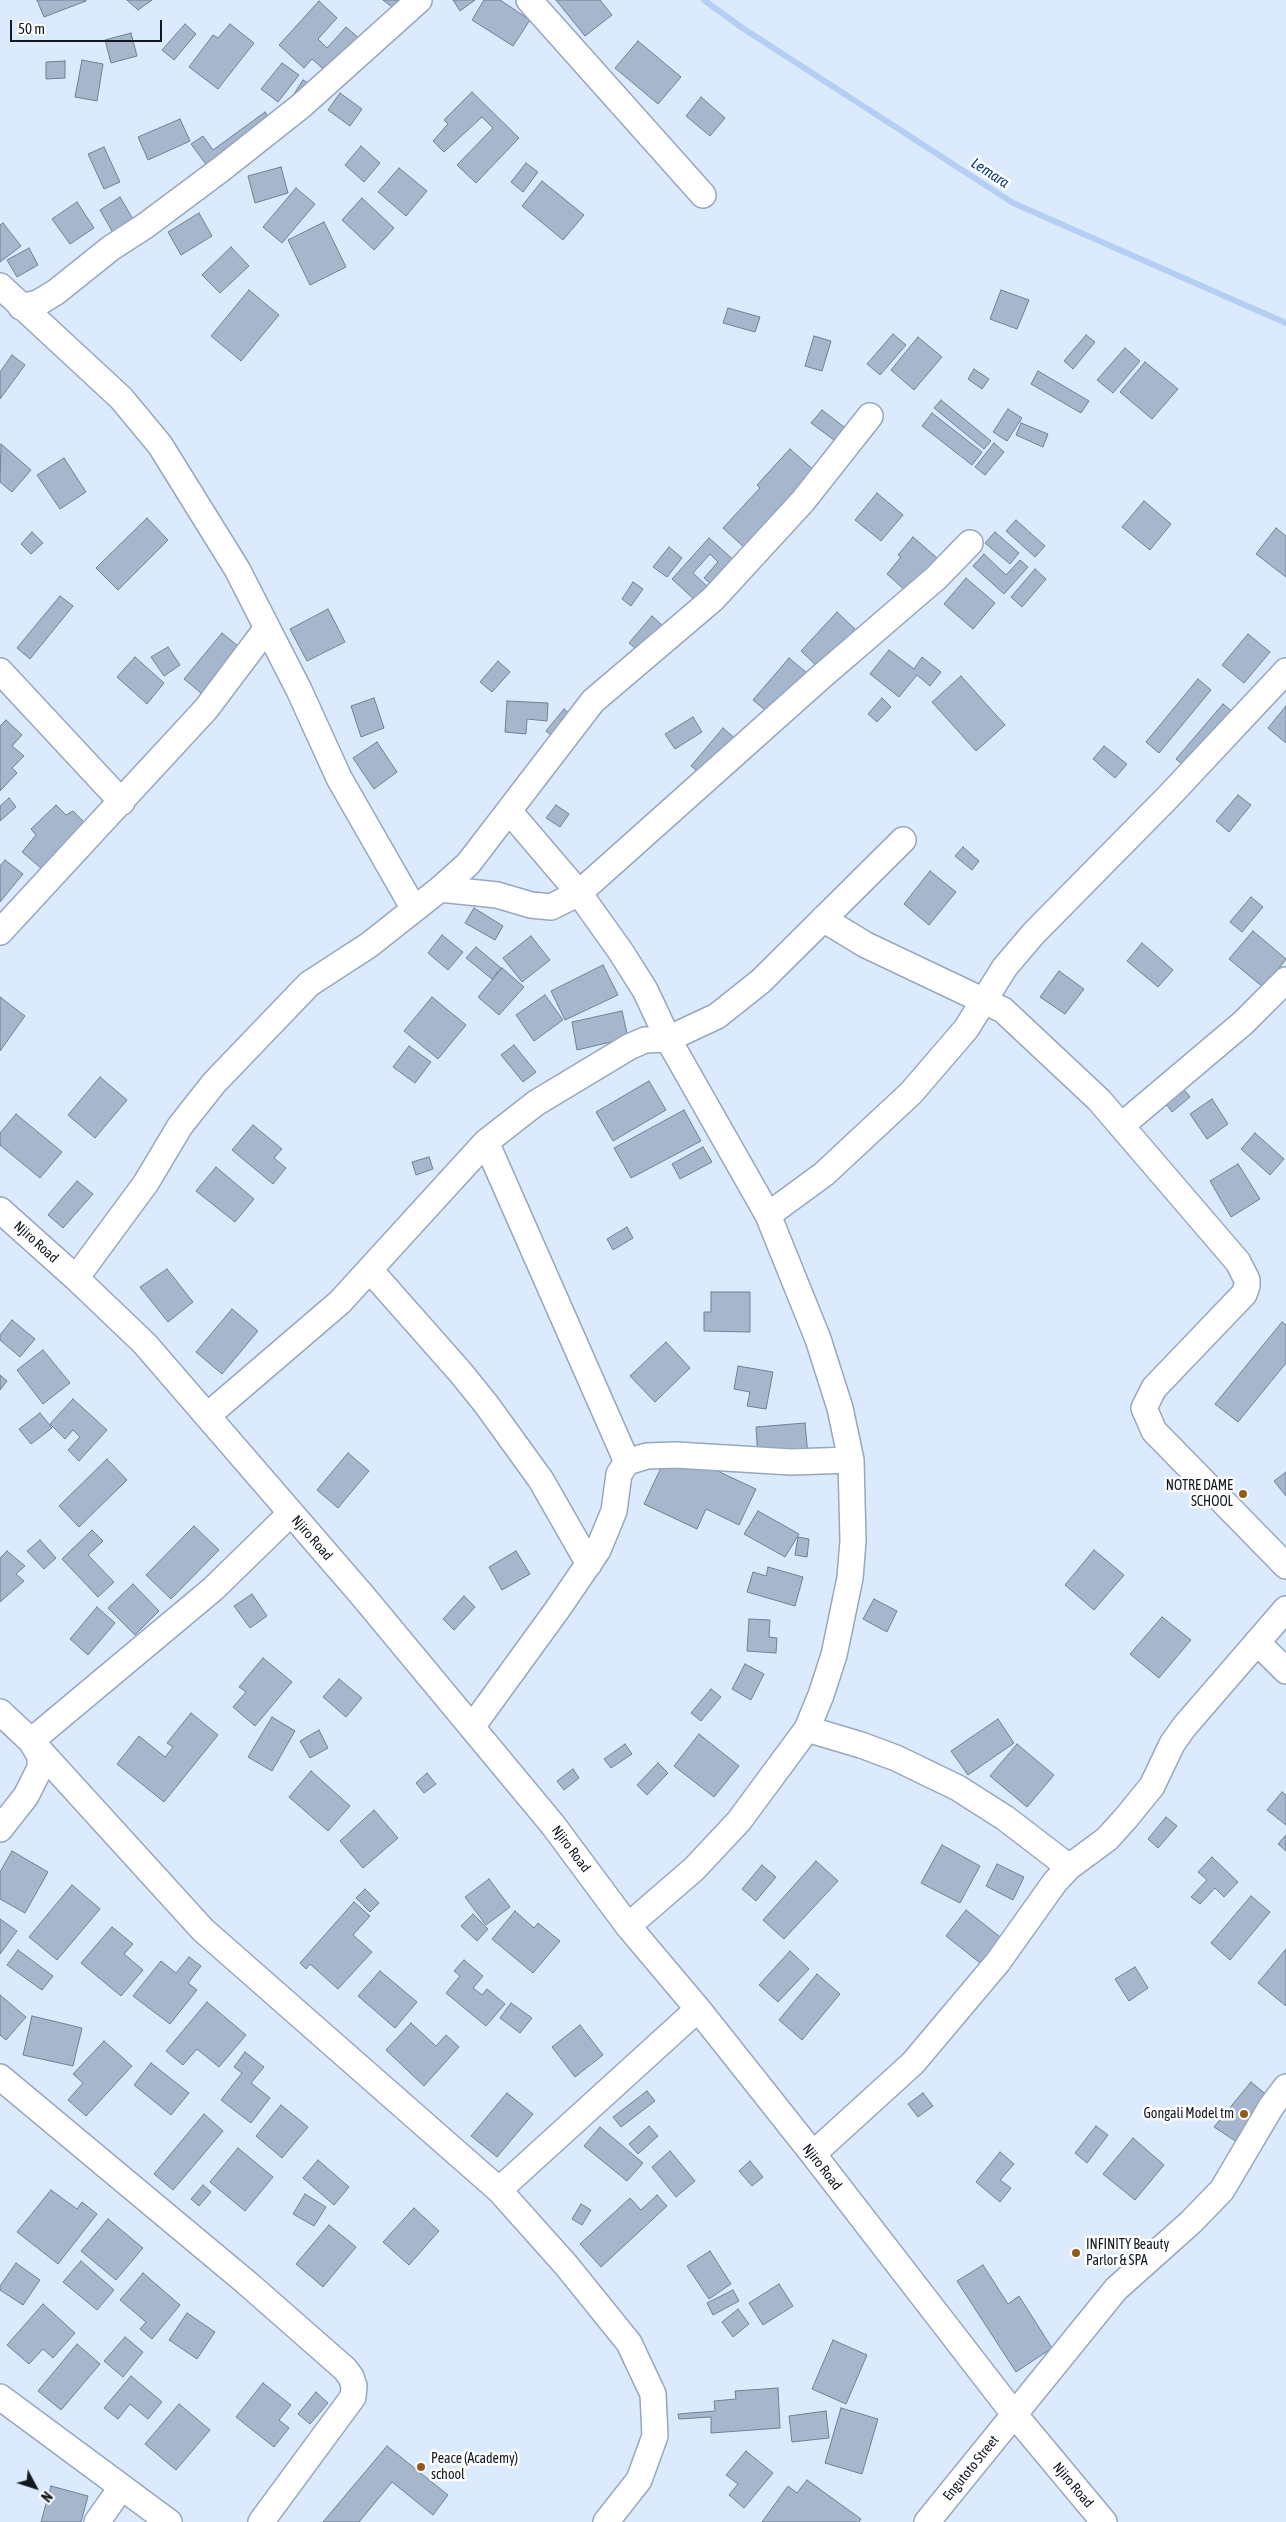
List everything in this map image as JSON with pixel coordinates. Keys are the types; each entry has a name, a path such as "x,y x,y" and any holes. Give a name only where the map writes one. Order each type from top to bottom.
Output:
{"street":[{"path":"22,307 38,303 56,292 112,248 220,170 301,106 419,0"},
{"path":"529,0 703,195"},
{"path":"0,286 121,398 160,446 237,568 300,690 339,778 414,909"},
{"path":"76,1278 146,1183 180,1126 214,1082 309,984 369,945 440,889 468,864 593,701 714,599 802,501 870,416"},
{"path":"440,889 497,895 531,905 551,906 579,894 822,676 936,578 970,543"},
{"path":"0,932 206,709 267,628"},
{"path":"768,1215 824,1174 911,1092 966,1029 1005,967 1034,933 1169,796 1286,670"},
{"path":"0,671 122,802"},
{"path":"509,811 579,894 622,952 645,990 668,1039 768,1215 818,1339 840,1408 851,1460 853,1541 850,1578 834,1655 807,1729 739,1822 694,1869 628,1926"},
{"path":"207,1416 304,1336 340,1302 486,1142 536,1103 597,1066 645,1040 668,1039 717,1016 761,981 903,840"},
{"path":"823,919 874,949 1003,1010 1099,1100 1238,1262 1247,1280 1244,1294 1154,1388 1146,1401 1145,1413 1154,1431 1286,1566"},
{"path":"1121,1126 1243,1023 1286,980"},
{"path":"486,1142 627,1462"},
{"name":"Njiro Road","path":"0,1210 76,1278 145,1344 472,1727 553,1825 628,1926 698,2009 813,2154 1014,2414 1104,2522"},
{"path":"370,1270 486,1404 541,1480 589,1564"},
{"path":"472,1727 589,1564 610,1524 617,1496 619,1474 627,1462 647,1456 676,1455 791,1462 851,1460"},
{"path":"30,1741 213,1589 291,1513"},
{"path":"813,2154 912,2063 998,1962 1069,1867 1107,1839 1126,1818 1152,1786 1172,1744 1184,1726 1286,1610"},
{"path":"1257,1642 1286,1671"},
{"path":"0,1712 30,1741 202,1930 500,2190 566,2265 630,2343 653,2394 655,2436 639,2480 606,2522"},
{"path":"807,1729 861,1745 896,1758 958,1788 1005,1818 1069,1867"},
{"path":"0,1829 26,1796 40,1768 40,1756 30,1741"},
{"path":"500,2190 698,2009"},
{"path":"0,2077 240,2277 346,2369 351,2377 354,2386 353,2397 261,2522"},
{"name":"Engutoto Street","path":"928,2522 1116,2289 1191,2222 1222,2190 1271,2106 1286,2087"},
{"path":"0,2397 169,2522"},
{"path":"97,2522 121,2488"}],"building":[{"path":"37,0 86,0 86,1 44,17"},
{"path":"127,0 152,0 138,10"},
{"path":"383,0 398,0 392,7"},
{"path":"453,0 475,0 460,11"},
{"path":"484,0 500,0 530,20 513,46 472,20"},
{"path":"556,0 600,0 612,15 585,36"},
{"path":"319,1 337,18 318,39 327,48 346,27 361,40 329,74 312,59 304,68 279,45"},
{"path":"185,24 196,34 174,60 162,50"},
{"path":"230,24 254,43 218,89 189,67 213,35 218,38"},
{"path":"131,33 137,56 111,63 105,40"},
{"path":"638,41 681,77 658,104 615,68"},
{"path":"82,60 103,64 97,101 75,97"},
{"path":"65,61 65,78 46,79 46,62"},
{"path":"282,63 299,75 278,102 261,89"},
{"path":"303,80 313,86 302,103 292,97"},
{"path":"472,92 519,138 476,183 457,165 493,128 482,117 444,152 433,141 448,124 444,120"},
{"path":"340,93 362,109 350,126 328,110"},
{"path":"701,97 725,118 710,136 686,116"},
{"path":"265,112 274,126 211,171 191,144 203,136 213,150"},
{"path":"180,119 190,141 148,160 138,137"},
{"path":"361,146 380,163 364,182 345,165"},
{"path":"104,147 120,182 104,189 88,154"},
{"path":"526,163 538,172 523,192 511,182"},
{"path":"281,167 288,193 255,203 248,176"},
{"path":"399,168 427,191 406,216 378,192"},
{"path":"542,181 584,215 563,240 522,206"},
{"path":"296,188 315,204 282,243 263,227"},
{"path":"120,197 137,226 116,238 100,210"},
{"path":"362,198 394,228 374,250 342,220"},
{"path":"77,202 94,228 70,244 52,219"},
{"path":"199,213 212,236 181,255 168,232"},
{"path":"324,222 346,267 310,285 288,240"},
{"path":"3,223 21,246 0,262 0,225"},
{"path":"231,247 249,266 220,293 202,275"},
{"path":"29,248 38,265 17,277 7,260"},
{"path":"249,290 279,315 241,361 211,336"},
{"path":"1001,290 1029,300 1017,329 990,319"},
{"path":"728,308 760,317 755,332 723,323"},
{"path":"893,334 906,345 880,375 867,364"},
{"path":"1086,335 1095,342 1073,369 1064,361"},
{"path":"814,336 831,341 822,371 805,366"},
{"path":"918,337 942,357 914,390 891,370"},
{"path":"1125,348 1140,361 1113,393 1097,380"},
{"path":"12,355 25,365 0,399 0,372"},
{"path":"1145,362 1178,389 1152,419 1120,392"},
{"path":"974,369 989,379 982,389 968,379"},
{"path":"1038,371 1089,401 1081,413 1031,384"},
{"path":"941,400 991,441 984,449 934,408"},
{"path":"1008,409 1022,418 1007,441 993,432"},
{"path":"822,410 848,430 838,443 811,423"},
{"path":"932,413 982,452 972,465 922,426"},
{"path":"1021,423 1048,434 1043,447 1016,435"},
{"path":"994,443 1004,452 985,475 975,467"},
{"path":"1,444 31,470 12,492 0,482"},
{"path":"790,449 817,473 747,550 723,528 760,488 757,485"},
{"path":"64,458 86,492 60,509 37,475"},
{"path":"877,493 903,515 881,541 855,520"},
{"path":"1144,501 1171,524 1150,550 1122,527"},
{"path":"147,518 168,540 118,590 96,568"},
{"path":"1016,520 1045,546 1035,557 1006,531"},
{"path":"1276,528 1286,536 1286,577 1256,554"},
{"path":"32,532 43,543 31,554 21,544"},
{"path":"995,532 1019,553 1010,564 985,543"},
{"path":"913,537 937,558 907,592 887,574 901,557 898,555"},
{"path":"709,538 736,562 714,587 704,578 718,562 710,554 693,573 709,588 697,602 672,579"},
{"path":"669,547 682,558 667,577 653,567"},
{"path":"984,554 1006,575 1020,560 1028,567 1004,594 973,566"},
{"path":"1035,569 1046,579 1022,607 1011,597"},
{"path":"966,578 995,603 973,629 944,604"},
{"path":"633,582 643,589 631,606 622,599"},
{"path":"60,596 73,606 30,659 17,648"},
{"path":"328,609 345,642 307,661 290,629"},
{"path":"837,612 857,631 821,670 801,651"},
{"path":"652,616 663,626 641,653 629,643"},
{"path":"222,633 244,651 206,697 184,679"},
{"path":"1248,634 1270,652 1244,683 1222,665"},
{"path":"168,647 180,665 164,676 151,657"},
{"path":"889,650 914,669 922,657 941,672 930,686 917,675 899,697 870,674"},
{"path":"135,657 164,683 147,704 117,677"},
{"path":"789,658 807,673 771,715 753,700"},
{"path":"498,661 510,672 492,692 480,682"},
{"path":"961,676 1005,725 976,751 932,702"},
{"path":"1198,679 1211,690 1159,753 1146,742"},
{"path":"374,698 384,728 361,737 351,706"},
{"path":"882,698 891,707 877,722 868,714"},
{"path":"507,701 548,703 547,721 527,719 526,734 505,732"},
{"path":"1223,704 1234,713 1188,769 1176,759"},
{"path":"1286,706 1286,743 1268,728"},
{"path":"564,709 576,719 558,741 546,731"},
{"path":"693,717 702,732 675,749 665,734"},
{"path":"6,720 22,735 12,746 24,756 12,768 17,773 0,791 0,726"},
{"path":"723,728 738,741 707,778 691,766"},
{"path":"377,742 397,772 374,789 353,758"},
{"path":"1104,746 1127,764 1115,778 1093,759"},
{"path":"1238,795 1251,805 1229,832 1216,821"},
{"path":"9,798 16,807 0,821 0,806"},
{"path":"56,805 66,815 73,811 84,822 42,869 22,852 36,835 31,829"},
{"path":"556,805 569,814 560,827 546,818"},
{"path":"963,847 979,861 972,870 955,856"},
{"path":"5,860 23,874 0,902 0,866"},
{"path":"930,871 956,892 929,925 904,904"},
{"path":"1251,897 1263,907 1242,932 1230,922"},
{"path":"474,908 503,926 495,940 465,923"},
{"path":"1253,931 1286,959 1264,988 1229,959"},
{"path":"442,935 463,952 448,970 428,953"},
{"path":"531,936 550,960 522,982 503,958"},
{"path":"1142,943 1173,970 1158,987 1127,961"},
{"path":"476,947 501,968 492,979 466,958"},
{"path":"603,965 618,995 565,1020 551,991"},
{"path":"502,968 524,987 499,1015 478,997"},
{"path":"1059,971 1084,989 1065,1014 1040,997"},
{"path":"545,995 563,1020 534,1041 516,1015"},
{"path":"0,997 25,1016 0,1051"},
{"path":"432,997 466,1025 438,1059 404,1031"},
{"path":"622,1011 628,1038 577,1050 572,1022"},
{"path":"514,1045 536,1072 523,1082 501,1055"},
{"path":"409,1046 431,1062 415,1083 393,1067"},
{"path":"100,1077 127,1100 95,1138 68,1115"},
{"path":"649,1081 666,1110 613,1141 596,1112"},
{"path":"1182,1087 1190,1097 1172,1112 1164,1101"},
{"path":"1212,1099 1228,1124 1207,1139 1190,1114"},
{"path":"684,1110 701,1141 631,1178 614,1148"},
{"path":"16,1114 62,1152 40,1178 0,1145 0,1133"},
{"path":"253,1125 282,1149 274,1158 286,1168 273,1184 232,1150"},
{"path":"1255,1133 1284,1159 1270,1175 1241,1149"},
{"path":"703,1147 712,1162 680,1179 672,1164"},
{"path":"429,1157 433,1169 416,1175 412,1162"},
{"path":"1238,1164 1260,1199 1231,1217 1210,1181"},
{"path":"216,1167 254,1199 235,1222 196,1191"},
{"path":"77,1181 93,1194 63,1228 48,1215"},
{"path":"627,1227 633,1238 613,1250 607,1239"},
{"path":"167,1269 193,1302 168,1322 140,1287"},
{"path":"711,1292 750,1292 750,1332 704,1331 704,1312 711,1312"},
{"path":"232,1309 258,1331 222,1374 196,1352"},
{"path":"12,1320 35,1339 20,1357 0,1340 0,1335"},
{"path":"1282,1322 1286,1325 1286,1363 1238,1422 1215,1404"},
{"path":"666,1342 690,1368 655,1402 630,1376"},
{"path":"43,1350 70,1383 43,1404 17,1370"},
{"path":"738,1366 773,1372 766,1409 747,1406 750,1392 734,1389"},
{"path":"0,1375 7,1381 0,1390"},
{"path":"73,1399 107,1430 79,1461 68,1450 80,1437 73,1430 65,1439 50,1424"},
{"path":"40,1413 52,1428 31,1444 19,1429"},
{"path":"805,1423 808,1455 758,1458 756,1427"},
{"path":"348,1453 369,1471 338,1508 317,1490"},
{"path":"666,1457 692,1469 696,1461 756,1489 739,1525 706,1509 697,1529 644,1504"},
{"path":"107,1459 127,1480 79,1527 59,1506"},
{"path":"1286,1472 1286,1496 1274,1481"},
{"path":"758,1511 799,1534 785,1557 744,1534"},
{"path":"194,1526 219,1550 171,1599 146,1575"},
{"path":"92,1530 103,1541 88,1555 114,1582 98,1597 62,1559"},
{"path":"798,1537 809,1539 807,1557 795,1555"},
{"path":"40,1540 56,1558 44,1569 27,1551"},
{"path":"1094,1550 1124,1575 1094,1610 1065,1585"},
{"path":"7,1551 25,1566 16,1574 24,1581 0,1602 0,1558"},
{"path":"516,1551 530,1574 502,1590 489,1567"},
{"path":"768,1567 803,1577 795,1606 747,1592 753,1572 766,1576"},
{"path":"133,1584 159,1611 135,1635 108,1608"},
{"path":"252,1594 267,1616 250,1628 234,1606"},
{"path":"464,1596 475,1607 454,1630 443,1619"},
{"path":"874,1599 897,1611 887,1632 863,1619"},
{"path":"97,1607 115,1623 88,1655 70,1639"},
{"path":"1162,1617 1191,1640 1159,1678 1130,1654"},
{"path":"749,1619 770,1620 769,1637 777,1638 776,1653 747,1651"},
{"path":"263,1658 292,1682 255,1726 233,1707 246,1692 239,1687"},
{"path":"745,1664 764,1674 751,1700 732,1689"},
{"path":"339,1679 362,1698 346,1717 323,1697"},
{"path":"711,1689 721,1697 701,1721 691,1713"},
{"path":"191,1713 218,1735 164,1802 117,1764 139,1736 165,1757 173,1747 167,1743"},
{"path":"272,1717 295,1731 272,1771 248,1757"},
{"path":"998,1719 1014,1743 968,1775 951,1751"},
{"path":"319,1730 328,1748 310,1758 300,1741"},
{"path":"699,1734 739,1766 714,1797 674,1766"},
{"path":"625,1744 632,1754 611,1768 604,1759"},
{"path":"1017,1744 1054,1775 1027,1807 990,1776"},
{"path":"658,1763 668,1773 647,1795 637,1785"},
{"path":"573,1769 579,1778 564,1790 557,1781"},
{"path":"311,1771 350,1806 328,1831 289,1797"},
{"path":"427,1773 436,1784 424,1793 416,1783"},
{"path":"1282,1792 1286,1795 1286,1825 1267,1810"},
{"path":"374,1810 398,1838 363,1868 340,1841"},
{"path":"1166,1817 1177,1826 1158,1848 1148,1839"},
{"path":"1286,1835 1286,1851 1278,1844"},
{"path":"942,1845 980,1866 960,1903 921,1883"},
{"path":"12,1851 48,1872 25,1913 0,1899 0,1872"},
{"path":"1212,1857 1238,1882 1224,1897 1215,1888 1200,1904 1191,1897 1207,1880 1198,1872"},
{"path":"816,1861 838,1881 784,1939 763,1920"},
{"path":"997,1864 1024,1877 1013,1900 986,1886"},
{"path":"762,1865 776,1877 756,1901 742,1889"},
{"path":"489,1879 510,1907 486,1925 465,1897"},
{"path":"72,1885 100,1909 57,1960 29,1937"},
{"path":"365,1889 379,1903 370,1912 356,1898"},
{"path":"1251,1896 1270,1912 1230,1960 1211,1943"},
{"path":"354,1902 370,1916 353,1935 372,1952 338,1989 310,1964 306,1969 300,1963"},
{"path":"966,1910 1004,1940 984,1966 946,1936"},
{"path":"515,1911 534,1928 538,1923 560,1941 533,1973 492,1939"},
{"path":"473,1914 488,1929 477,1941 461,1926"},
{"path":"0,1919 17,1931 0,1954"},
{"path":"112,1927 133,1944 124,1954 143,1970 121,1996 81,1963"},
{"path":"1286,1949 1286,2006 1258,1983"},
{"path":"18,1950 53,1976 42,1990 7,1965"},
{"path":"790,1951 809,1969 778,2002 759,1985"},
{"path":"189,1957 201,1966 188,1983 197,1990 170,2024 133,1996 161,1961 176,1973"},
{"path":"464,1960 483,1976 473,1988 482,1995 487,1989 505,2004 486,2026 446,1993 460,1976 454,1971"},
{"path":"1135,1967 1148,1988 1129,2001 1115,1979"},
{"path":"380,1971 417,2002 395,2028 358,1996"},
{"path":"817,1974 840,1994 802,2040 779,2020"},
{"path":"0,1995 26,2017 6,2040 0,2035"},
{"path":"207,2002 246,2035 219,2067 197,2049 183,2065 166,2051"},
{"path":"511,2003 532,2018 520,2033 500,2018"},
{"path":"32,2016 82,2028 73,2066 23,2055"},
{"path":"411,2023 436,2046 446,2035 459,2047 424,2086 386,2050"},
{"path":"580,2025 603,2055 575,2077 552,2047"},
{"path":"104,2041 132,2066 86,2116 68,2100 83,2083 73,2074"},
{"path":"245,2052 264,2067 251,2083 270,2098 251,2123 221,2100 242,2073 234,2067"},
{"path":"151,2063 189,2093 171,2115 134,2085"},
{"name":"Gongali Model tm","path":"1251,2082 1274,2101 1240,2144 1214,2127"},
{"path":"647,2091 655,2101 621,2127 613,2117"},
{"path":"507,2093 533,2114 497,2157 471,2136"},
{"path":"923,2093 933,2106 918,2117 908,2104"},
{"path":"281,2105 308,2127 282,2158 256,2136"},
{"path":"204,2114 223,2131 173,2190 154,2174"},
{"path":"649,2126 658,2136 638,2154 629,2144"},
{"path":"1096,2126 1108,2135 1087,2163 1075,2153"},
{"path":"600,2127 643,2163 627,2181 584,2146"},
{"path":"1133,2138 1164,2165 1135,2200 1103,2174"},
{"path":"238,2148 273,2177 245,2211 210,2182"},
{"path":"670,2151 695,2181 676,2197 652,2167"},
{"path":"1000,2152 1014,2164 1000,2180 1011,2188 1000,2202 976,2182"},
{"path":"318,2160 349,2187 334,2205 303,2178"},
{"path":"750,2161 763,2177 752,2186 739,2171"},
{"path":"203,2185 211,2192 199,2206 191,2199"},
{"path":"51,2190 77,2209 82,2202 97,2214 58,2264 17,2232"},
{"path":"305,2194 326,2207 314,2226 293,2214"},
{"path":"657,2195 667,2206 601,2267 580,2244 630,2198 641,2210"},
{"path":"581,2204 591,2210 582,2225 572,2219"},
{"path":"414,2208 439,2231 409,2265 383,2242"},
{"path":"108,2219 143,2248 116,2280 81,2251"},
{"path":"329,2225 356,2247 323,2287 296,2264"},
{"path":"710,2251 731,2284 709,2299 687,2266"},
{"path":"81,2261 114,2290 97,2310 63,2282"},
{"path":"16,2263 40,2280 23,2305 0,2290 0,2286"},
{"path":"983,2265 1008,2304 1019,2296 1052,2348 1016,2372 957,2281"},
{"path":"143,2273 180,2305 152,2339 140,2329 146,2322 120,2300"},
{"path":"779,2284 793,2306 763,2325 749,2303"},
{"path":"733,2290 739,2301 713,2315 707,2303"},
{"path":"43,2304 75,2333 53,2358 43,2349 29,2364 7,2345"},
{"path":"738,2309 749,2324 733,2337 722,2322"},
{"path":"187,2313 215,2332 197,2359 169,2340"},
{"path":"125,2337 143,2352 123,2377 104,2361"},
{"path":"833,2340 867,2355 846,2404 812,2389"},
{"path":"77,2344 100,2364 61,2410 38,2391"},
{"path":"131,2376 162,2402 148,2419 130,2404 118,2419 104,2408"},
{"path":"263,2383 291,2405 279,2420 289,2428 274,2447 236,2417"},
{"path":"778,2388 780,2428 711,2433 711,2417 679,2419 678,2414 715,2411 714,2401 736,2399 735,2391"},
{"path":"316,2392 328,2403 310,2424 298,2414"},
{"path":"179,2404 210,2430 176,2470 145,2444"},
{"path":"841,2408 878,2419 862,2474 825,2463"},
{"path":"826,2411 829,2438 792,2442 789,2416"},
{"path":"387,2446 448,2495 433,2515 392,2482 359,2522 323,2522"},
{"path":"746,2451 773,2473 744,2508 729,2495 738,2484 726,2475"},
{"path":"807,2480 861,2519 859,2522 762,2522 788,2486 797,2493"},
{"path":"51,2486 88,2496 81,2522 41,2522"}],"waterway":[{"name":"Lemara","path":"704,0 741,27 1013,203 1286,323"}],"place":[{"name":"NOTRE DAME SCHOOL","path":"1243,1494"},
{"name":"Gongali Model tm","path":"1244,2114"},
{"name":"INFINITY Beauty Parlor & SPA","path":"1076,2253"},
{"name":"Peace (Academy) school","path":"421,2467"}]}
